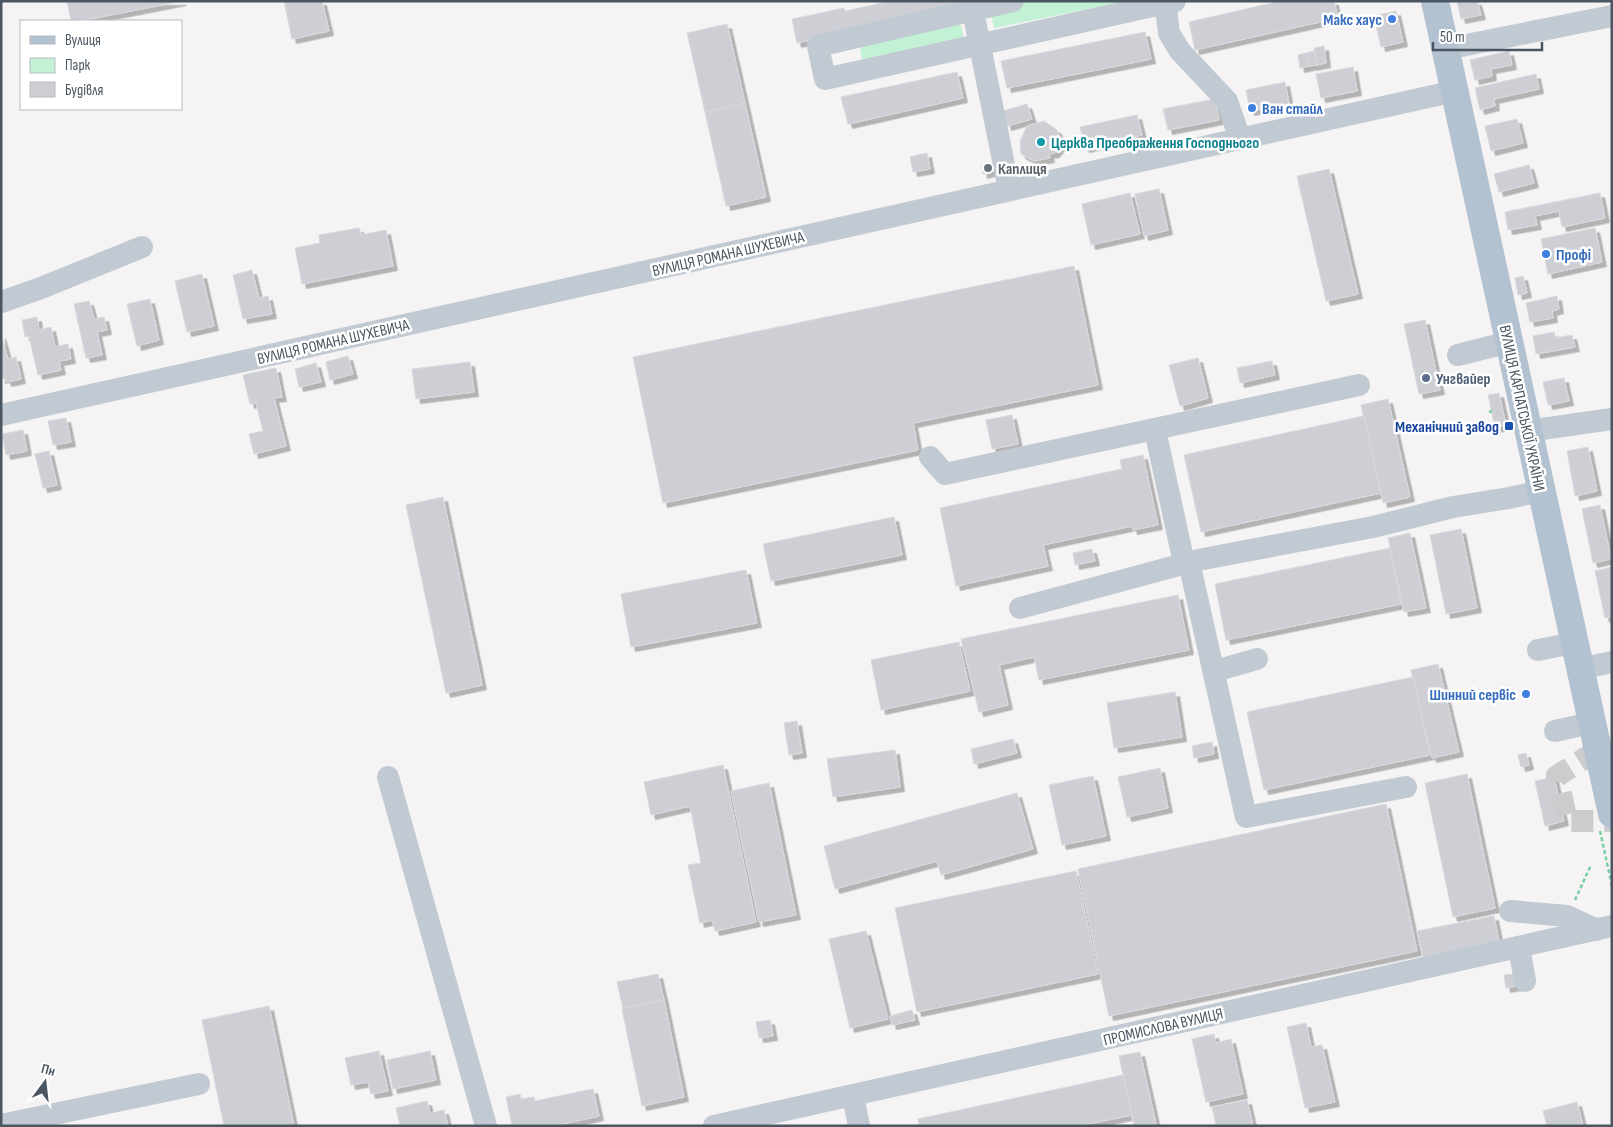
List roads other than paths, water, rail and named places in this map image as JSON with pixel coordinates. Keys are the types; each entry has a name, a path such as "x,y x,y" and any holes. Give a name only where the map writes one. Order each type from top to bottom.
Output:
{"main road":[{"name":"ВУЛИЦЯ КАРПАТСЬКОЇ УКРАЇНИ","path":"1435,1 1579,669 1610,799"}],"street":[{"path":"1013,1 972,6 818,46 825,79 980,46 1168,2 1169,33 1180,51 1227,101 1236,122 1240,139"},
{"path":"972,6 1008,190"},
{"path":"1446,49 1612,16"},
{"name":"ВУЛИЦЯ РОМАНА ШУХЕВИЧА","path":"1,414 1455,91"},
{"path":"1,302 142,247"},
{"path":"1458,354 1509,342"},
{"path":"930,457 945,474 1359,385"},
{"path":"1528,431 1612,419"},
{"path":"1156,430 1186,563 1215,671 1246,817 1406,787"},
{"path":"1020,608 1186,563 1541,491"},
{"path":"1538,650 1574,643"},
{"path":"1215,671 1257,658"},
{"path":"1579,669 1612,662"},
{"path":"1555,731 1591,723"},
{"path":"388,777 486,1126"},
{"path":"1510,910 1567,916 1604,928"},
{"name":"ПРОМИСЛОВА ВУЛИЦЯ","path":"714,1126 1604,928"},
{"path":"1519,947 1525,981"},
{"path":"1,1124 199,1084"},
{"path":"853,1096 859,1126"}],"tunnel":[{"path":"1598,750 1557,776 1567,821 1612,821"}],"place":[{"name":"Макс хаус","path":"1392,19"},
{"name":"Ван стайл","path":"1252,108"},
{"name":"Церква Преображення Господнього","path":"1041,142"},
{"name":"Каплиця","path":"988,168"},
{"name":"Профі","path":"1546,254"},
{"name":"Унгвайер","path":"1426,378"},
{"name":"Механічний завод","path":"1509,426"},
{"name":"Шинний сервіс","path":"1526,694"}]}
